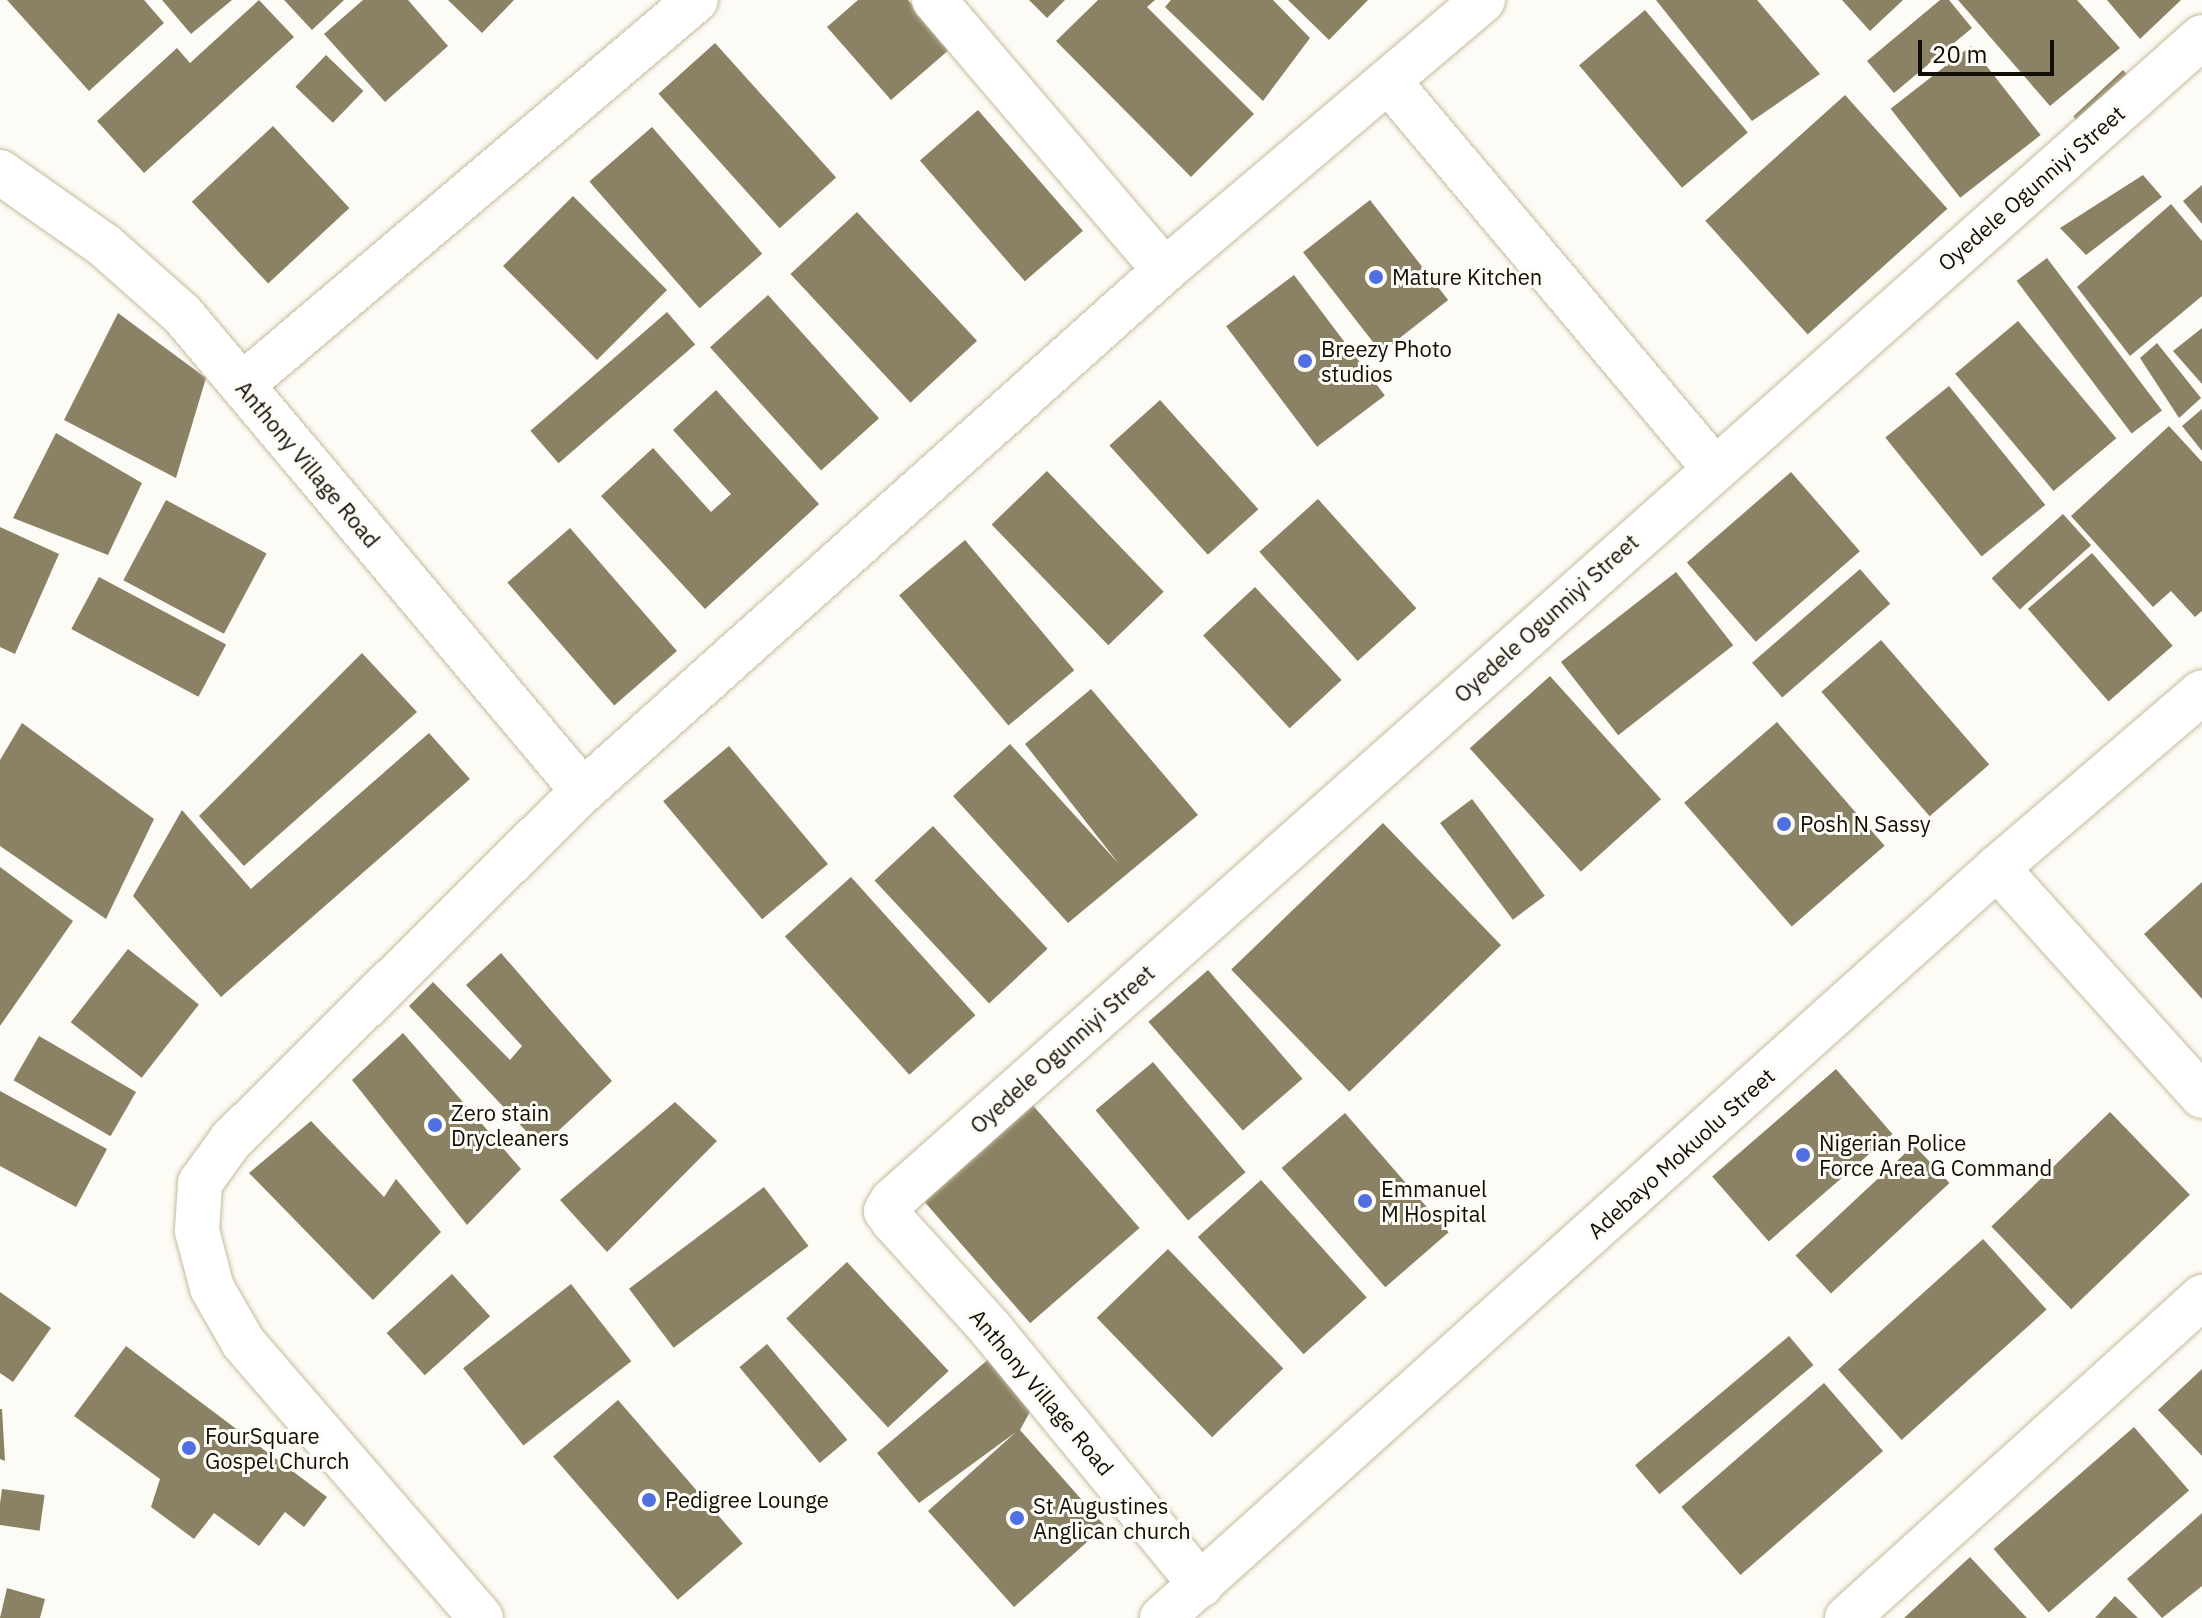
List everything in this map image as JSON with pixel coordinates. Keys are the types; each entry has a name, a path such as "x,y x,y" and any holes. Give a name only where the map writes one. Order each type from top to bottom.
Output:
{"street":[{"path":"242,385 696,0"},
{"path":"934,0 1165,270"},
{"path":"481,1618 243,1342 212,1288 197,1231 200,1183 231,1140 583,791 1165,270 1390,83 1483,0"},
{"name":"Oyedele Ogunniyi Street","path":"892,1201 2202,37"},
{"path":"1390,83 1714,468"},
{"name":"Anthony Village Road","path":"0,172 104,245 171,304 583,791"},
{"name":"Adebayo Mokuolu Street","path":"1162,1618 1997,868 2202,692"},
{"path":"1997,868 2202,1096"},
{"name":"Anthony Village Road","path":"892,1201 886,1211 893,1221 991,1329 1201,1585"},
{"path":"1847,1618 2202,1297"}],"building":[{"path":"7,0 144,0 164,23 89,91"},
{"path":"162,0 232,0 191,34"},
{"path":"259,0 294,37 144,173 97,121 177,48 190,63"},
{"path":"284,0 344,0 312,30"},
{"path":"363,0 408,0 448,46 385,102 324,34"},
{"path":"448,0 514,0 482,33"},
{"path":"858,0 908,0 950,49 891,100 827,27"},
{"path":"1029,0 1065,0 1047,18"},
{"path":"1098,0 1155,0 1147,7 1254,114 1191,177 1056,41"},
{"path":"1171,0 1273,0 1310,38 1263,101 1165,7"},
{"path":"1288,0 1368,0 1329,40"},
{"path":"1656,0 1757,0 1820,74 1752,121"},
{"path":"1842,0 1903,0 1870,31"},
{"path":"1940,0 1949,0 1972,28 1894,93 1867,61"},
{"path":"1958,0 2077,0 2120,48 2050,106"},
{"path":"2107,0 2181,0 2140,39"},
{"path":"1645,10 1748,133 1682,188 1579,65"},
{"path":"715,43 836,178 780,228 659,94"},
{"path":"1971,46 2041,135 1960,198 1891,109"},
{"path":"326,55 363,91 333,123 295,87"},
{"path":"2123,70 2138,86 2088,132 2073,116"},
{"path":"1845,95 1947,209 1808,334 1705,221"},
{"path":"978,110 1083,231 1025,281 920,161"},
{"path":"273,126 349,208 268,284 192,202"},
{"path":"652,127 762,254 700,308 589,181"},
{"path":"2143,175 2162,197 2086,255 2060,228"},
{"path":"2202,185 2202,224 2183,201"},
{"path":"573,196 667,290 597,360 503,266"},
{"name":"Mature Kitchen","path":"1370,200 1448,300 1381,352 1303,252"},
{"path":"2171,204 2202,241 2202,296 2130,356 2077,287"},
{"path":"857,212 977,341 910,403 790,274"},
{"path":"2047,258 2162,411 2132,433 2017,281"},
{"name":"Breezy Photo studios","path":"1294,275 1385,396 1317,447 1226,326"},
{"path":"768,295 879,418 821,471 710,347"},
{"path":"667,312 695,344 559,463 530,431"},
{"path":"118,313 206,378 176,478 64,420"},
{"path":"2018,321 2116,438 2054,491 1955,374"},
{"path":"2202,328 2202,384 2173,351"},
{"path":"2157,343 2201,398 2179,418 2140,358"},
{"path":"1949,386 2045,505 1982,557 1885,438"},
{"path":"716,390 819,504 705,609 601,496 653,448 711,512 731,494 673,430"},
{"path":"1160,400 1258,509 1208,555 1109,446"},
{"path":"2202,409 2202,451 2182,426"},
{"path":"2169,426 2202,462 2202,611 2195,617 2171,591 2153,607 2071,516"},
{"path":"56,433 142,483 108,555 13,518"},
{"path":"1047,471 1164,592 1108,645 992,524"},
{"path":"1791,472 1860,551 1756,642 1687,563"},
{"path":"1318,499 1416,608 1358,661 1259,552"},
{"path":"166,500 267,554 224,634 123,580"},
{"path":"2063,514 2091,545 2020,609 1992,578"},
{"path":"0,527 59,554 15,654 0,647"},
{"path":"570,528 677,651 614,705 507,582"},
{"path":"965,540 1074,670 1008,726 899,595"},
{"path":"2092,553 2173,646 2109,702 2028,609"},
{"path":"1860,569 1890,604 1782,698 1752,663"},
{"path":"1676,572 1733,645 1618,735 1561,662"},
{"path":"99,577 226,645 198,697 71,629"},
{"path":"1255,587 1342,680 1290,728 1203,635"},
{"path":"1881,640 1989,765 1930,816 1821,692"},
{"path":"362,653 417,712 244,866 199,816"},
{"path":"1550,676 1661,799 1581,872 1470,748"},
{"path":"1091,689 1198,815 1068,923 953,796 1010,744 1119,864 1025,744"},
{"name":"Posh N Sassy","path":"1777,722 1885,846 1792,926 1684,803"},
{"path":"22,723 154,819 106,919 0,846 0,760"},
{"path":"429,733 470,779 221,997 133,896 182,810 251,889"},
{"path":"729,746 828,864 762,919 663,801"},
{"path":"1472,799 1545,896 1513,920 1440,823"},
{"path":"1383,823 1501,945 1349,1092 1231,970"},
{"path":"933,826 1048,949 989,1003 874,881"},
{"path":"0,867 73,921 0,1026"},
{"path":"851,877 975,1015 909,1075 785,937"},
{"path":"2202,882 2202,999 2144,934"},
{"path":"128,949 199,1004 142,1078 71,1022"},
{"path":"501,953 612,1081 541,1147 409,1006 433,982 510,1060 522,1046 466,985"},
{"path":"1208,970 1302,1079 1243,1131 1148,1022"},
{"name":"Zero stain Drycleaners","path":"403,1033 521,1169 467,1225 352,1080"},
{"path":"39,1036 136,1092 110,1136 14,1080"},
{"path":"1153,1062 1246,1172 1188,1221 1096,1110"},
{"name":"Nigerian Police Force Area G Command","path":"1836,1069 1892,1134 1769,1241 1712,1177"},
{"path":"0,1091 107,1149 76,1207 0,1166"},
{"path":"675,1102 717,1141 607,1252 560,1200"},
{"path":"1030,1102 1140,1228 1030,1323 921,1197"},
{"path":"2110,1112 2190,1195 2071,1309 1991,1227"},
{"name":"Emmanuel M Hospital","path":"1345,1113 1449,1232 1385,1287 1282,1168"},
{"path":"311,1121 384,1197 396,1179 441,1232 373,1300 249,1173"},
{"path":"1914,1145 1949,1183 1831,1294 1796,1255"},
{"path":"1261,1180 1367,1297 1304,1354 1198,1237"},
{"path":"764,1187 809,1246 674,1348 629,1289"},
{"path":"1983,1239 2047,1310 1902,1440 1838,1369"},
{"path":"1168,1249 1283,1368 1212,1437 1097,1318"},
{"path":"847,1262 949,1371 888,1428 786,1319"},
{"path":"452,1274 490,1316 425,1375 387,1333"},
{"path":"571,1284 631,1361 523,1446 463,1368"},
{"path":"0,1292 51,1328 13,1382 0,1373"},
{"path":"1789,1336 1813,1365 1659,1494 1635,1465"},
{"path":"767,1344 847,1440 820,1463 739,1367"},
{"name":"FourSquare Gospel Church","path":"126,1346 327,1497 304,1527 285,1512 259,1546 214,1513 194,1539 151,1507 160,1479 74,1416"},
{"name":"St Augustines Anglican church","path":"990,1358 1032,1408 1020,1430 1105,1526 1014,1607 928,1511 1016,1432 919,1503 877,1453"},
{"path":"2202,1369 2202,1456 2158,1410"},
{"path":"1824,1383 1883,1451 1740,1575 1681,1507"},
{"name":"Pedigree Lounge","path":"618,1400 743,1543 678,1600 553,1456"},
{"path":"2,1409 5,1461 0,1459"},
{"path":"2134,1427 2189,1490 2049,1612 1994,1549"},
{"path":"2,1489 45,1495 40,1531 0,1525"},
{"path":"2202,1513 2202,1586 2162,1618 2127,1579"},
{"path":"1970,1557 2027,1618 1904,1618"},
{"path":"7,1588 45,1599 40,1618 0,1618"},
{"path":"2115,1596 2138,1618 2095,1618"}],"place":[{"name":"Mature Kitchen","path":"1376,277"},
{"name":"Breezy Photo studios","path":"1305,361"},
{"name":"Posh N Sassy","path":"1784,824"},
{"name":"Zero stain Drycleaners","path":"435,1125"},
{"name":"Nigerian Police Force Area G Command","path":"1803,1155"},
{"name":"Emmanuel M Hospital","path":"1365,1201"},
{"name":"FourSquare Gospel Church","path":"189,1448"},
{"name":"Pedigree Lounge","path":"649,1500"},
{"name":"St Augustines Anglican church","path":"1017,1518"}]}
